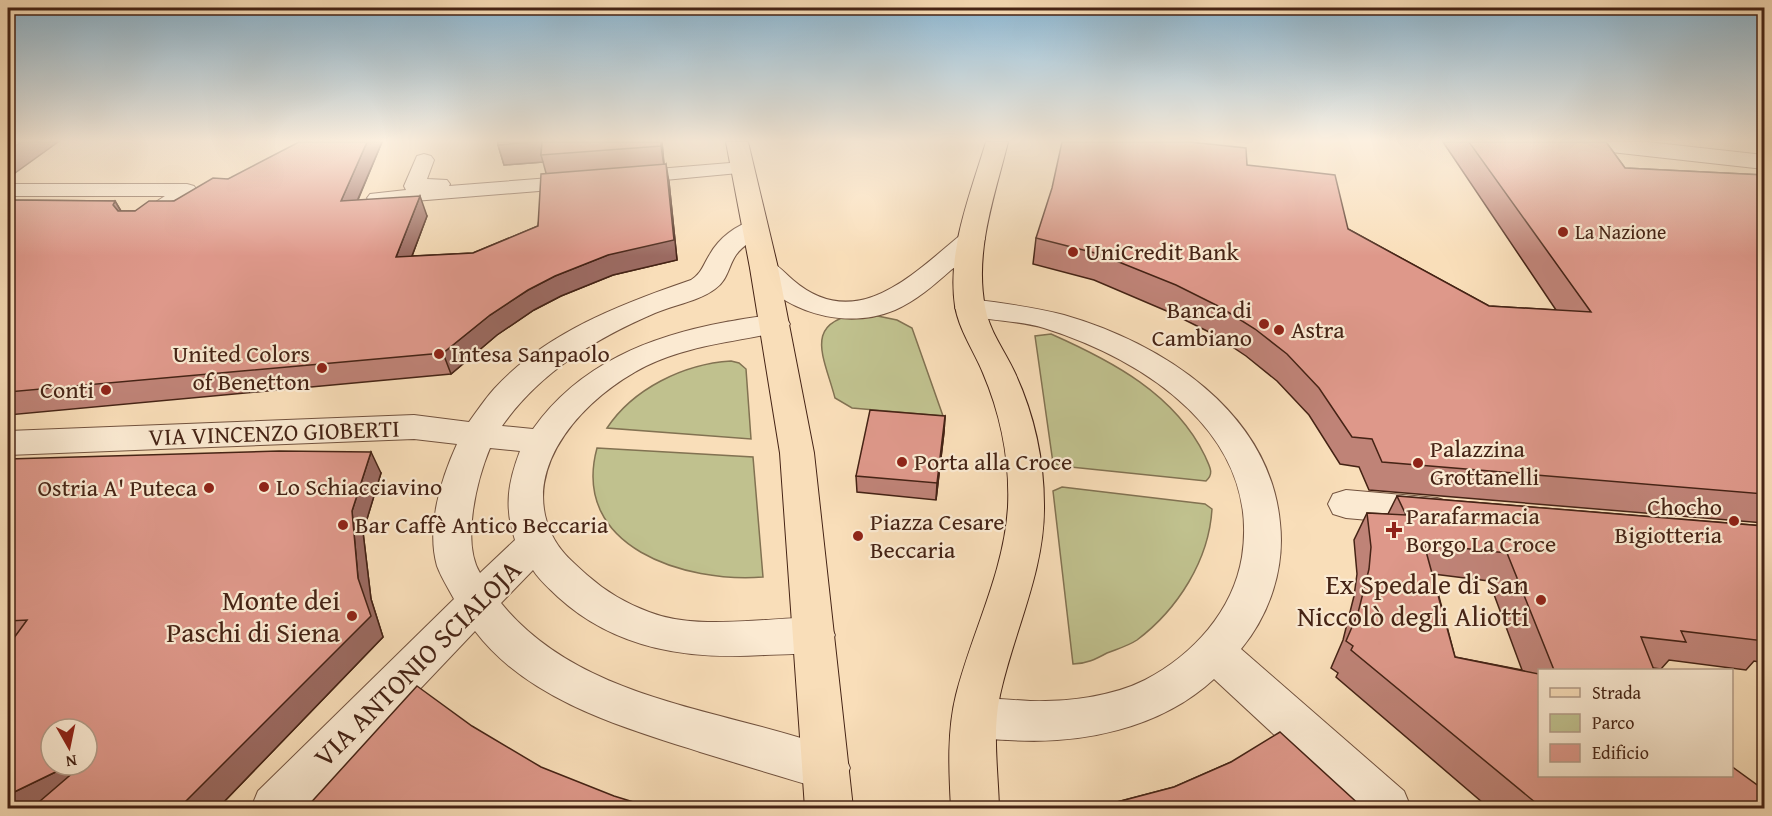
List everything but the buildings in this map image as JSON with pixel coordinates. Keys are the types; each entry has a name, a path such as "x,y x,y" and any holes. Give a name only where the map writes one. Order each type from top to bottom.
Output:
{"main road":[{"path":"745,180 764,268 797,453 828,788"},
{"path":"975,808 974,718 978,694 1010,594 1025,528 1025,472 1016,419 1000,375 970,308 967,284 972,239 987,180"}],"street":[{"path":"754,228 729,248 722,257 716,276 608,321 577,338 549,358 505,397 477,434 460,473 455,494 453,531 457,566 477,601 505,637 527,655 577,687 828,788"},
{"path":"764,268 790,292 810,302 844,309 868,309 894,300 972,239"},
{"path":"970,308 1021,314 1054,322 1126,350 1178,381 1208,409 1232,438 1253,476 1259,497 1263,530 1262,556 1250,602 1240,620 1214,652 1192,674 1161,693 1130,706 1095,715 1046,721 974,718"},
{"path":"774,324 689,338 636,358 591,386 571,404 540,442 530,466 525,490 525,518 535,544 562,579 597,605 641,627 678,636 706,638 814,635"},
{"name":"VIA VINCENZO GIOBERTI","path":"8,443 414,427 540,442"},
{"path":"1346,504 1474,515"},
{"name":"VIA ANTONIO SCIALOJA","path":"275,808 535,544"},
{"path":"1214,652 1387,808"}],"lane":[{"path":"416,180 414,186 518,180"},
{"path":"377,198 550,180"},
{"path":"8,190 187,190 138,223"}],"green space":[{"path":"863,313 897,320 912,328 943,416 852,408 835,398 823,355 824,332 831,324 844,317"},
{"path":"1051,334 1119,368 1159,397 1192,434 1209,466 1211,472 1209,478 1206,481 1061,466 1053,463 1035,336"},
{"path":"731,361 739,363 746,369 751,439 607,428 631,402 645,390 661,381 695,367"},
{"path":"597,448 753,457 763,577 733,577 701,573 670,565 641,552 617,534 601,511 593,482"},
{"path":"1062,487 1205,504 1212,509 1210,528 1198,565 1166,614 1134,642 1091,661 1078,664 1073,664 1053,491"}],"place":[{"name":"La Nazione","path":"1563,232"},
{"name":"UniCredit Bank","path":"1073,252"},
{"name":"Banca di Cambiano","path":"1264,324"},
{"name":"Astra","path":"1279,330"},
{"name":"Intesa Sanpaolo","path":"439,354"},
{"name":"United Colors of Benetton","path":"322,368"},
{"name":"Conti","path":"106,390"},
{"name":"Porta alla Croce","path":"902,462"},
{"name":"Palazzina Grottanelli","path":"1418,463"},
{"name":"Lo Schiacciavino","path":"264,487"},
{"name":"Ostria A' Puteca","path":"209,488"},
{"name":"Chocho Bigiotteria","path":"1734,521"},
{"name":"Bar Caffè Antico Beccaria","path":"343,525"},
{"name":"Parafarmacia Borgo La Croce","path":"1394,530"},
{"name":"Piazza Cesare Beccaria","path":"858,536"},
{"name":"Ex Spedale di San Niccolò degli Aliotti","path":"1541,600"},
{"name":"Monte dei Paschi di Siena","path":"352,616"}]}
